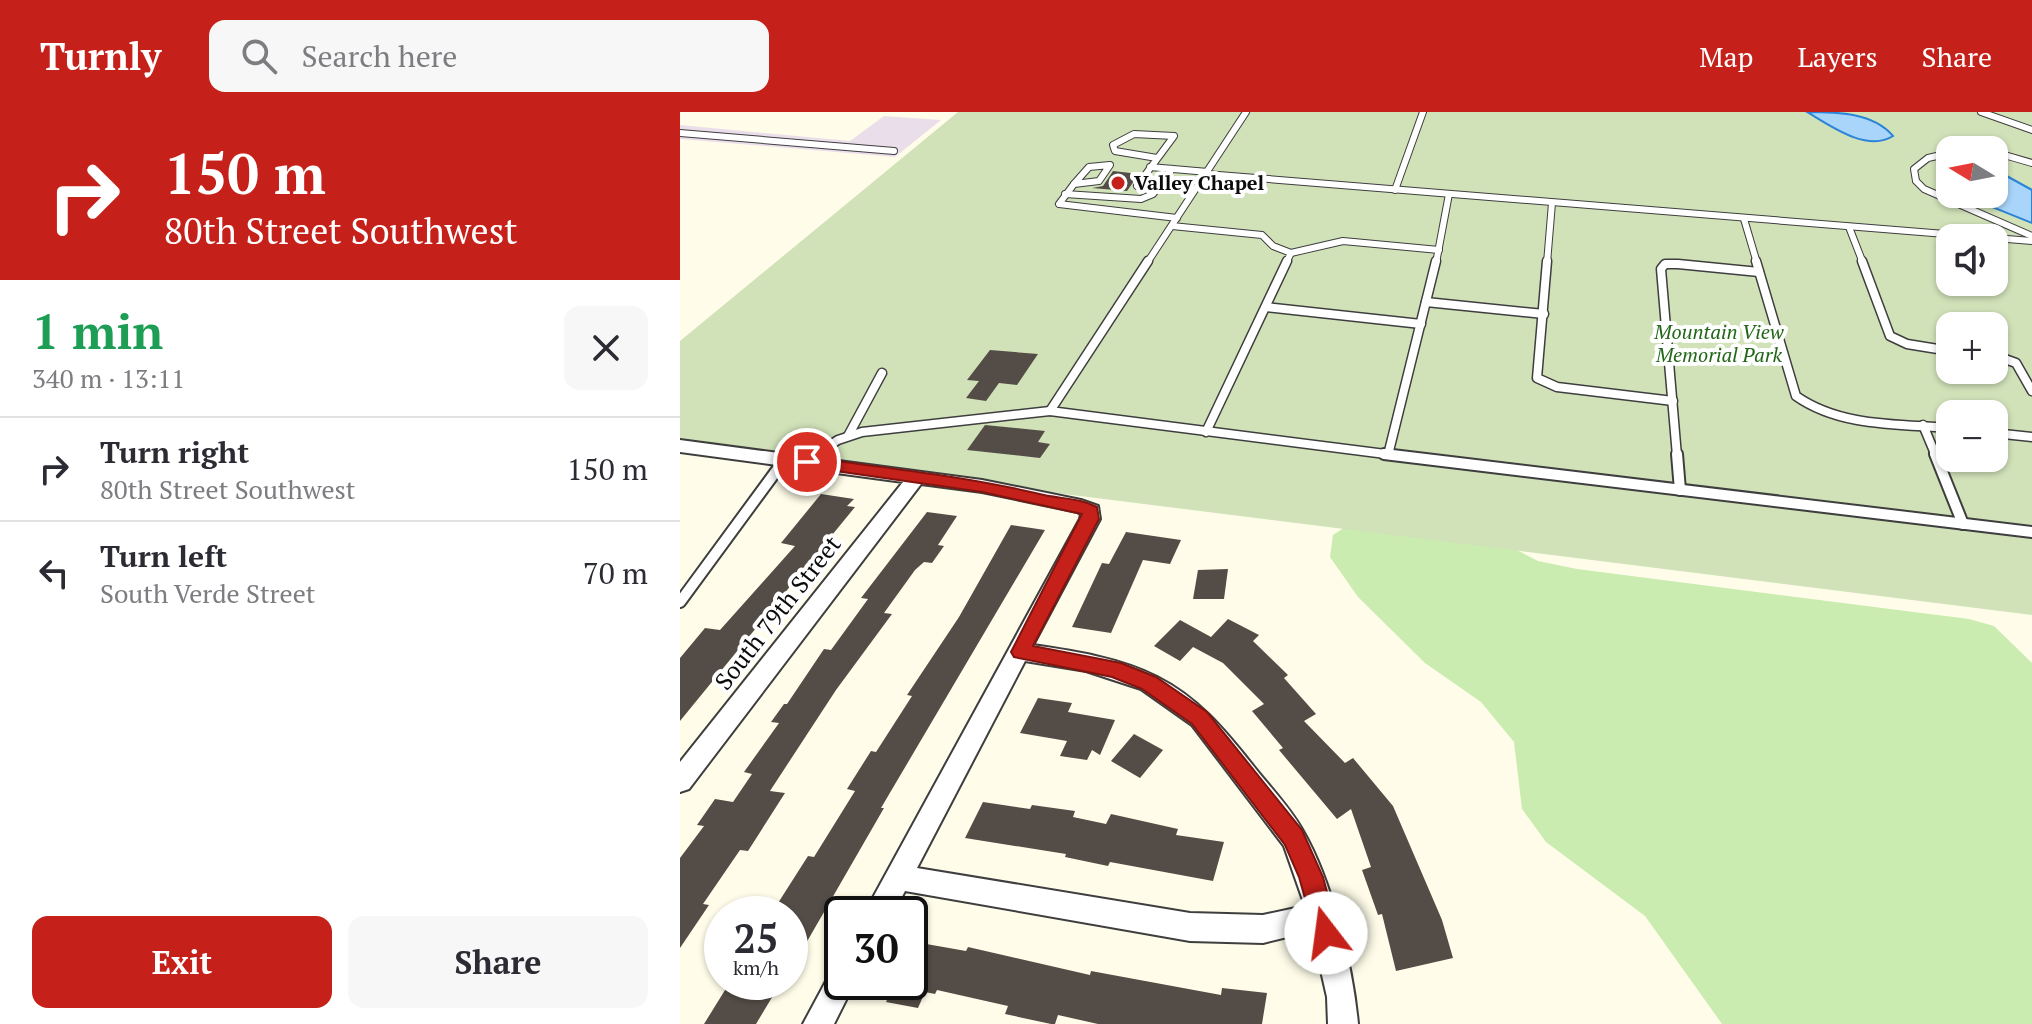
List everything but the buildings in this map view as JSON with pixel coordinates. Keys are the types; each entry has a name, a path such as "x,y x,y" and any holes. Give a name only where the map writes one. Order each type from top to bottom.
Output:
{"street":[{"path":"680,446 982,486 1054,503 1081,506 1091,511 1090,519 1021,652 888,896"},
{"name":"South 79th Street","path":"680,781 917,476"},
{"path":"1021,652 1114,669 1149,683 1200,718 1294,838 1311,877 1341,997 1343,1024"},
{"path":"898,877 1190,927 1263,929 1321,916"},
{"path":"818,1024 831,1000"}],"lane":[{"path":"1050,411 1246,112"},
{"path":"1395,190 1423,112"},
{"path":"1981,112 2032,130"},
{"path":"680,133 894,151"},
{"path":"1157,158 1124,155 1115,151 1113,145 1121,138 1135,134 1174,136 1137,186 1157,189"},
{"path":"1936,156 1917,164 1913,174 1916,181 1936,196"},
{"path":"2008,156 2032,163"},
{"path":"1074,184 1099,181 1110,165 1089,167 1065,194 1059,204 1177,218"},
{"path":"1150,167 1744,219 2032,238"},
{"path":"1065,194 1135,200 1157,189 1172,169"},
{"path":"1388,455 1439,250 1449,194"},
{"path":"1552,203 1537,378 1544,383 1673,401"},
{"path":"1962,208 2032,238"},
{"path":"1744,219 1793,391 1803,403 1844,417 1936,426"},
{"path":"1172,226 1262,235 1273,246 1291,253 1343,241 1439,250"},
{"path":"1849,227 1890,336 1907,344 1936,349"},
{"path":"1206,432 1291,253"},
{"path":"1680,490 1661,269 1665,264 1678,264 1759,272"},
{"path":"1426,302 1544,314"},
{"path":"1266,307 1421,324"},
{"path":"2008,360 2016,363 2032,391"},
{"path":"848,436 882,373"},
{"path":"807,462 820,449 848,436 880,428 900,429 1050,411 2032,532"},
{"path":"1923,425 1963,524"},
{"path":"2008,434 2032,437"},
{"path":"680,602 785,459"}],"shaded area":[{"path":"884,116 941,120 895,157 680,139 680,125 850,141"}],"green space":[{"name":"Mountain View Memorial Park","path":"958,112 2032,112 2032,615 680,446 680,341"},
{"path":"1367,513 1486,534 1538,561 1577,569 1969,619 1994,626 2032,663 2032,1024 1722,1024 1645,916 1546,842 1522,809 1514,742 1481,702 1425,663 1358,597 1330,557 1333,535"}],"water":[{"path":"1807,112 1841,113 1864,118 1885,128 1893,136 1872,141 1860,139 1837,130"},
{"path":"2008,177 2032,190 2032,223 1995,208 2008,208"}],"place":[{"name":"Valley Chapel","path":"1118,183"}],"route":[{"path":"807,462 982,486 1054,503 1081,506 1091,511 1090,519 1021,652 1114,669 1149,683 1200,718 1294,838 1311,877 1326,933"}]}
